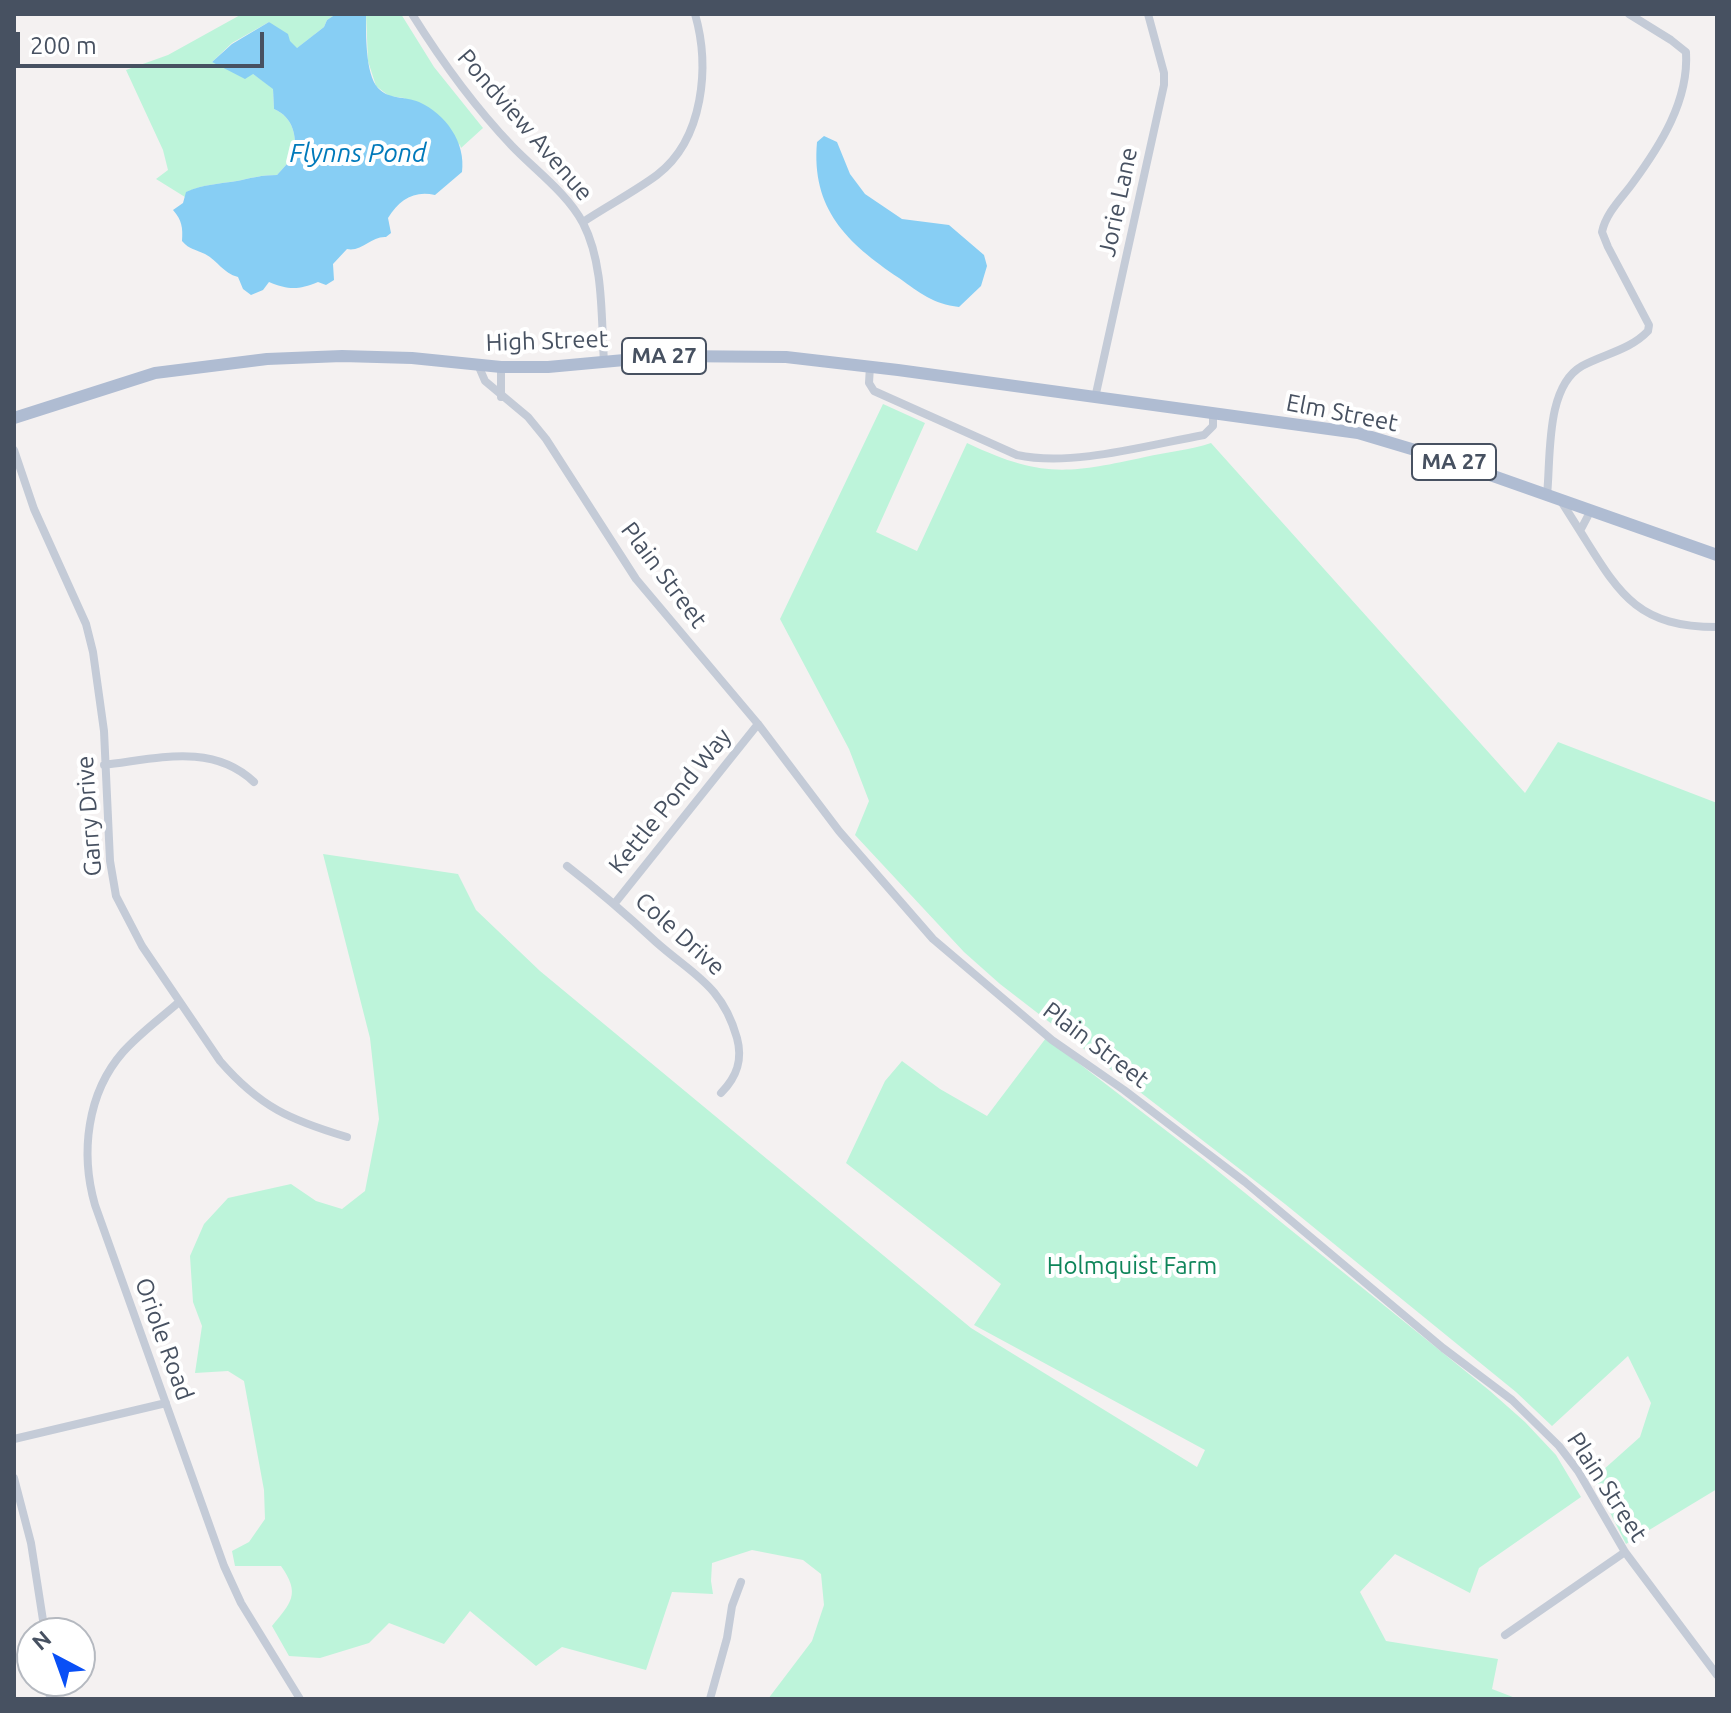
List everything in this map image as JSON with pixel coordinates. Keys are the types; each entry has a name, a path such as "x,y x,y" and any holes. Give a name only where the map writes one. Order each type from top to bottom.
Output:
{"main road":[{"name":"High Street","path":"14,418 155,373 229,362 342,356 412,358 501,367 668,356 749,355 870,366 1182,410"},
{"name":"Elm Street","path":"1182,410 1358,433 1445,459 1717,555"}],"street":[{"name":"Pondview Avenue","path":"412,14 463,91 583,222 597,268 604,362"},
{"path":"583,222 659,173 688,134 695,117 703,77 704,52 695,14"},
{"name":"Jorie Lane","path":"1095,398 1164,85 1164,73 1148,14"},
{"path":"1547,495 1552,423 1561,390 1574,371 1638,340 1648,331 1649,325 1602,232 1611,211 1654,154 1664,135 1682,91 1686,52 1629,14"},
{"path":"870,366 869,383 874,391 1004,449 1039,459 1064,458 1204,435 1213,426 1213,414"},
{"name":"Plain Street","path":"479,367 485,381 528,417 546,439 636,579 758,724 839,831 944,950 1052,1040 1245,1182 1443,1348 1478,1372 1535,1420 1578,1471 1625,1552 1717,1675"},
{"path":"501,367 501,397"},
{"name":"Garry Drive","path":"14,450 34,509 86,624 97,673 110,861 116,896 136,936 220,1061 256,1098 298,1122 347,1137"},
{"path":"1560,500 1613,582 1636,607 1648,615 1671,622 1717,627"},
{"path":"1580,531 1590,512"},
{"name":"Kettle Pond Way","path":"615,903 758,724"},
{"path":"104,765 187,756 206,757 230,763 254,782"},
{"name":"Cole Drive","path":"567,866 615,903 658,944 702,979 728,1010 739,1044 739,1058 735,1079 721,1093"},
{"name":"Oriole Road","path":"179,1002 133,1041 114,1063 96,1102 87,1145 88,1176 95,1205 224,1566 241,1603 300,1699"},
{"path":"14,1439 166,1403"},
{"path":"14,1478 31,1543 43,1617"},
{"path":"1505,1635 1625,1552"},
{"path":"710,1699 727,1638 732,1606 741,1582"}],"green space":[{"path":"242,14 336,14 296,49 269,22 232,43 212,62 253,74 273,88 274,109 290,122 295,155 277,175 206,186 187,192 185,197 156,179 168,170 163,150 126,70 168,55"},
{"path":"366,14 401,14 434,67 483,128 461,148 404,98 389,96 376,86 368,61"},
{"path":"883,404 925,423 876,532 917,551 967,443 1015,462 1054,470 1095,467 1211,443 1525,793 1558,742 1717,803 1717,1489 1626,1544 1593,1479 1640,1437 1651,1403 1628,1356 1552,1426 1516,1392 1285,1204 1000,984 964,952 855,835 869,801 849,749 780,619"},
{"name":"Holmquist Farm","path":"323,854 458,874 476,910 540,971 971,1328 1197,1467 1205,1450 974,1325 1001,1284 846,1163 885,1081 902,1061 940,1089 987,1116 1046,1038 1203,1159 1490,1391 1556,1455 1581,1497 1479,1568 1470,1593 1395,1554 1360,1592 1386,1641 1498,1659 1492,1689 1518,1699 768,1699 812,1641 824,1605 821,1574 803,1560 752,1550 712,1563 713,1594 672,1592 646,1670 562,1647 536,1666 470,1611 444,1644 389,1623 369,1643 320,1658 289,1656 272,1626 291,1598 291,1584 281,1566 235,1566 232,1551 249,1542 265,1519 264,1490 244,1381 228,1371 195,1373 202,1326 193,1302 190,1256 204,1224 228,1198 291,1184 316,1201 342,1209 365,1191 379,1119 370,1038"}],"water":[{"name":"Flynns Pond","path":"336,14 366,14 367,52 374,82 382,92 429,107 446,122 461,151 462,172 435,195 414,195 402,201 388,218 391,233 357,248 347,249 333,264 334,280 326,285 318,282 294,288 269,282 263,290 251,295 243,289 238,277 182,241 181,224 173,210 183,203 186,192 193,189 277,175 295,155 294,134 286,117 274,109 273,89 253,74 245,79 212,62 232,44 269,22 288,34 297,48"},
{"path":"824,136 837,142 850,174 865,194 902,219 949,225 984,255 987,266 981,286 959,307 934,300 880,265 836,222 820,187 817,166 817,142"}]}
